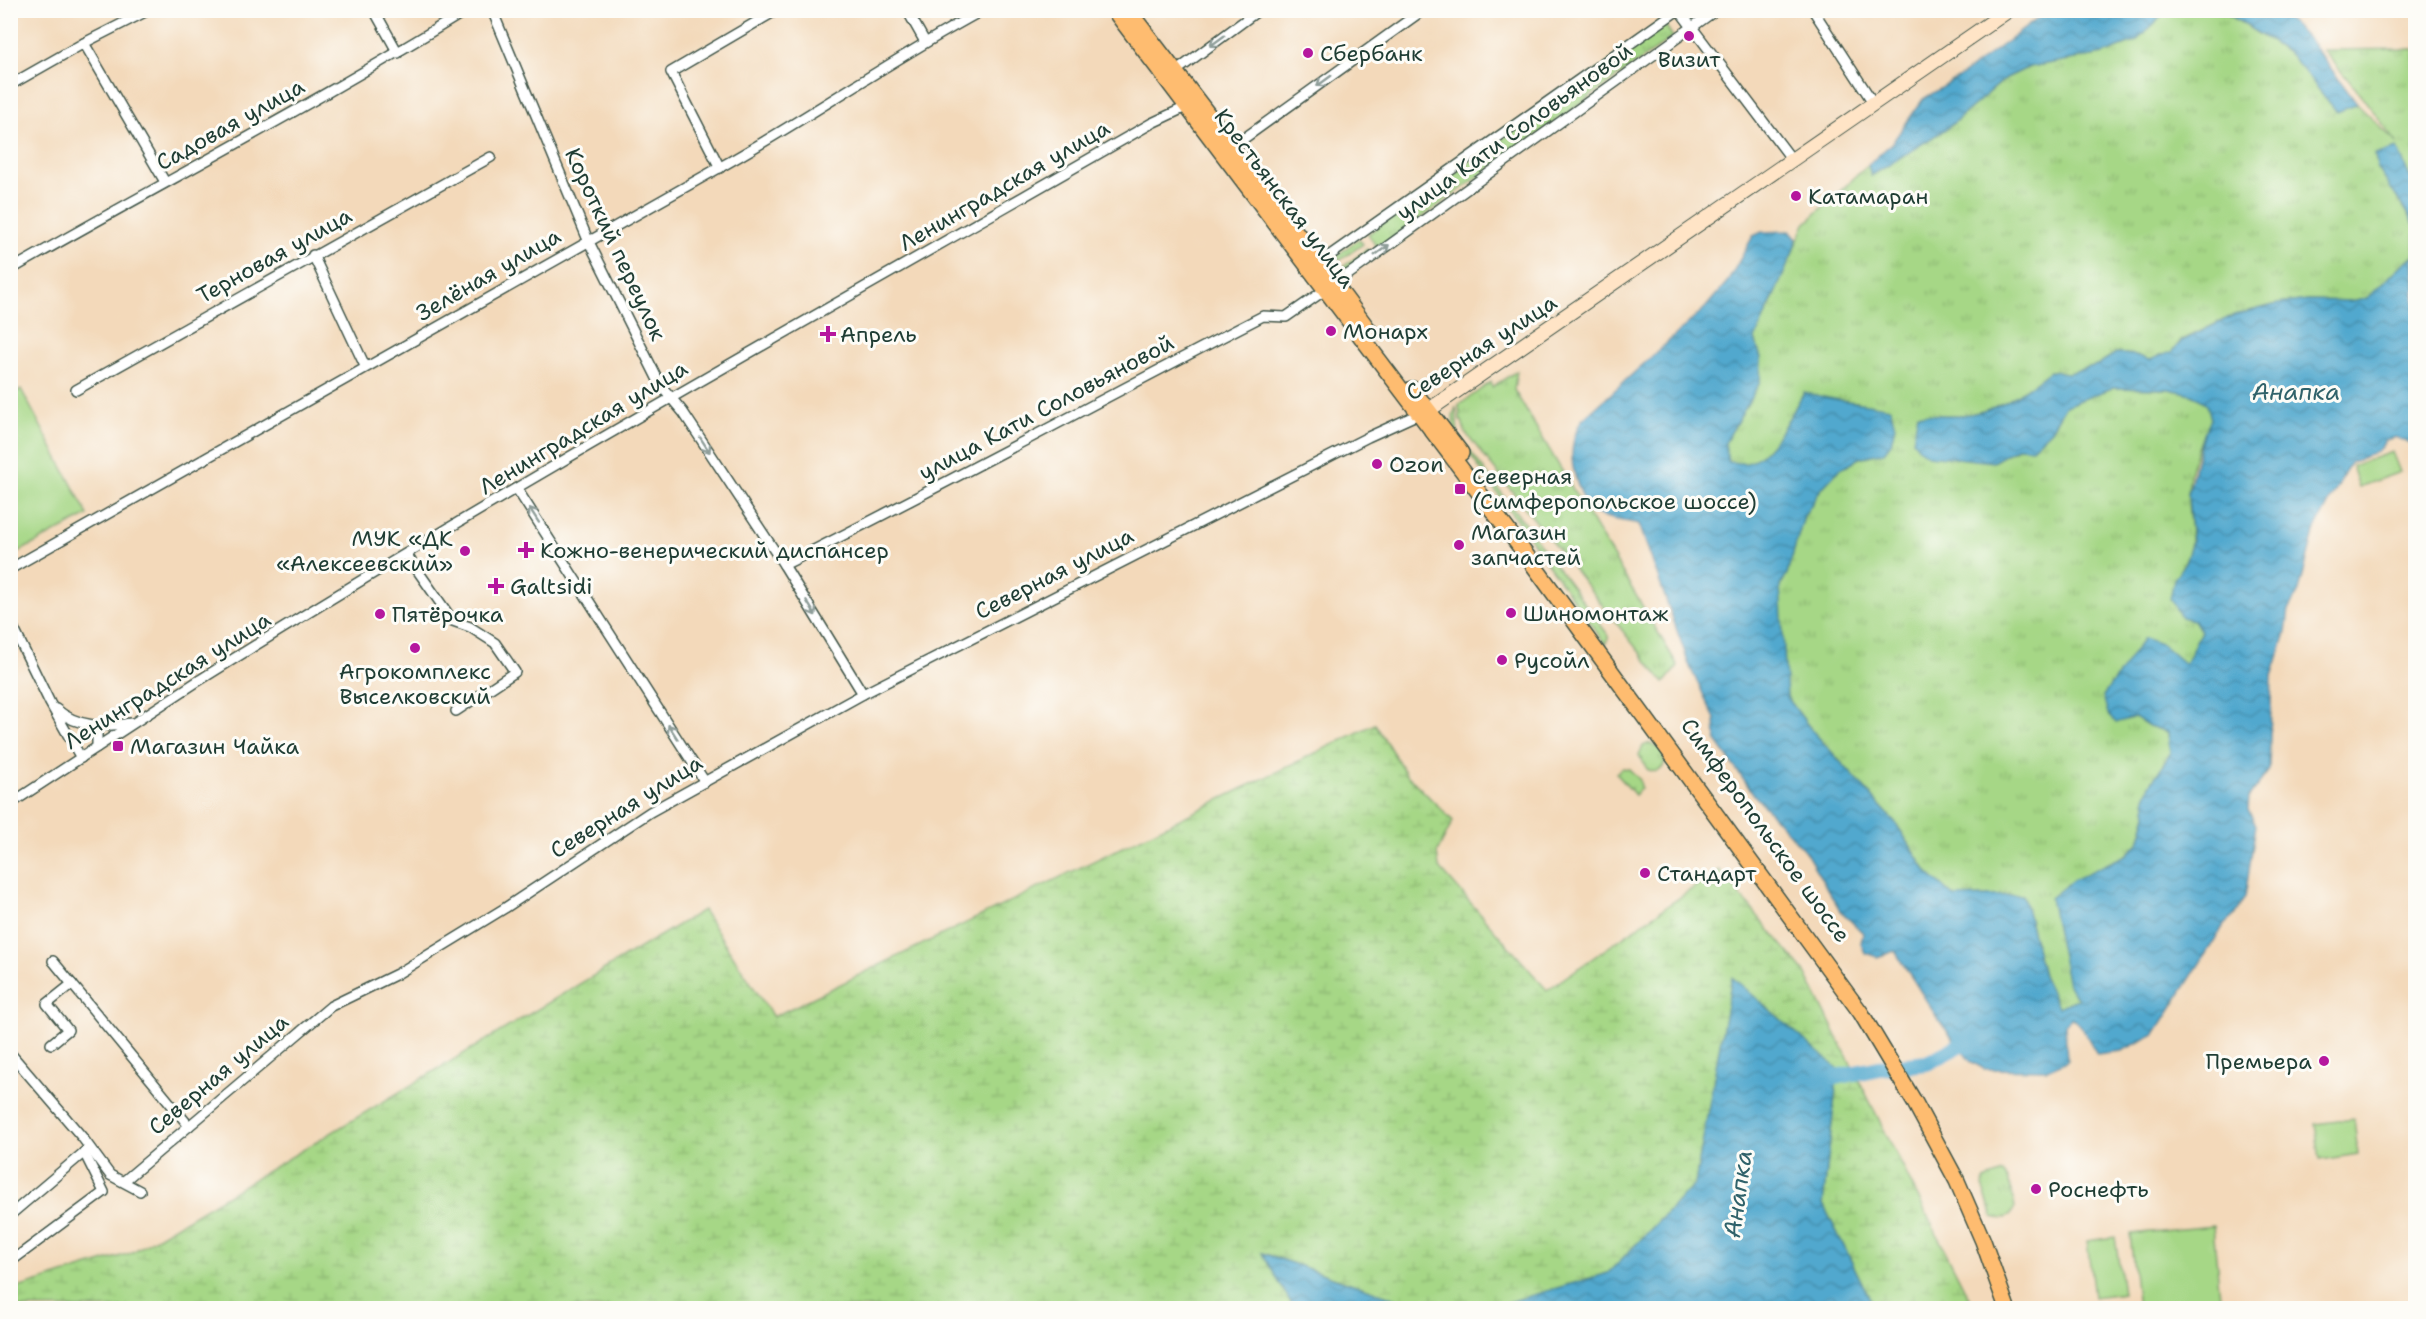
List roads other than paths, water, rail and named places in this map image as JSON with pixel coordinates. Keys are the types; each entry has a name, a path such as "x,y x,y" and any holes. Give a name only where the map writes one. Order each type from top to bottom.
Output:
{"main road":[{"name":"Крестьянская улица","path":"1114,10 1330,287 1423,412"},
{"name":"Крестьянская улица","path":"1128,10 1319,263 1330,287"},
{"name":"Симферопольское шоссе","path":"1423,412 1681,759 1889,1050 1979,1215 2014,1308"},
{"name":"Симферопольское шоссе","path":"1917,1101 1970,1208 2007,1308"}],"street":[{"path":"10,85 149,10"},
{"path":"374,10 398,53"},
{"name":"Садовая улица","path":"10,270 398,53 467,10"},
{"name":"Короткий переулок","path":"492,10 588,240 661,386 683,412 784,565 863,694"},
{"path":"720,168 671,72 777,10"},
{"path":"907,10 925,42"},
{"name":"Зелёная улица","path":"10,569 588,240 720,168 925,42 983,10"},
{"path":"1175,72 1259,10"},
{"path":"1232,147 1423,10"},
{"path":"1678,10 1793,161"},
{"name":"улица Кати Соловьяновой","path":"1319,263 1678,10"},
{"name":"улица Кати Соловьяновой","path":"784,565 896,509 1263,316 1286,317 1716,10"},
{"path":"1813,10 1874,104"},
{"name":"Северная улица","path":"124,1181 331,1006 397,974 505,908 651,812 863,694 1315,464 1423,412 1793,161 2009,10"},
{"path":"84,44 165,182"},
{"name":"Ленинградская улица","path":"10,804 133,723 406,554 670,398 1152,123 1188,106"},
{"name":"Терновая улица","path":"76,390 491,157"},
{"path":"313,255 365,366"},
{"path":"518,489 705,782"},
{"path":"406,554 453,621 470,627 495,644 515,672 456,711"},
{"path":"10,621 50,703 81,758"},
{"path":"50,703 72,721 114,726 133,723"},
{"path":"91,725 97,735 97,747"},
{"path":"53,961 189,1126"},
{"path":"51,1044 68,1030 46,1004 72,984"},
{"path":"10,1053 87,1150 110,1175 140,1191"},
{"path":"10,1215 87,1150"},
{"path":"10,1262 104,1192 87,1150"}],"water":[{"path":"2263,9 2275,11 2285,17 2319,53 2357,104 2337,112 2290,54 2230,15 2215,11"},
{"path":"2048,11 2172,11 2164,14 2136,41 2103,54 2029,67 2006,78 1949,127 1871,176 1868,165 1892,143 1923,99 1958,78"},
{"path":"2397,148 2415,183 2415,226 2377,167 2375,155"},
{"name":"Анапка","path":"1790,231 1797,239 1792,255 1755,339 1761,358 1760,382 1725,443 1728,462 1747,463 1764,452 1780,432 1804,392 1890,408 1895,426 1891,443 1884,452 1859,458 1840,469 1821,489 1804,516 1787,574 1780,586 1787,697 1810,728 1895,822 1927,872 1954,897 2023,895 2043,975 2058,1007 2078,999 2068,985 2050,898 2073,880 2126,855 2139,842 2147,815 2145,798 2150,785 2170,754 2168,732 2149,726 2135,717 2116,723 2108,714 2103,696 2144,638 2163,645 2185,664 2201,631 2194,620 2181,617 2170,599 2174,579 2185,563 2192,542 2188,494 2203,434 2211,419 2207,404 2192,394 2169,389 2112,388 2065,406 2051,430 2032,448 2018,447 1993,462 1928,455 1918,448 1913,440 1918,414 1961,415 1986,410 2008,400 2050,371 2068,373 2097,365 2116,353 2135,355 2150,360 2171,352 2182,341 2234,315 2278,304 2308,300 2356,301 2367,298 2405,262 2415,256 2415,447 2396,437 2386,440 2378,451 2350,463 2315,529 2299,591 2289,609 2286,633 2272,676 2269,770 2249,797 2248,810 2256,825 2245,897 2234,916 2224,925 2155,1034 2122,1051 2097,1054 2081,1026 2071,1017 2065,1024 2067,1061 2047,1070 1984,1069 1970,1061 1938,1019 1895,951 1877,957 1865,953 1861,943 1863,933 1839,909 1805,851 1755,796 1716,741 1715,719 1690,667 1639,524 1594,513 1584,502 1577,484 1572,457 1574,439 1581,421 1705,308 1728,281 1753,236 1762,232"},
{"path":"1732,977 1838,1069 1823,1204 1870,1299 1870,1308 1489,1308 1608,1273 1695,1184"},
{"path":"1262,1253 1423,1308 1294,1308"}],"waterway":[{"path":"1817,1081 1879,1068 1927,1063 1959,1046 1979,1039"}],"place":[{"name":"Визит","path":"1689,36"},
{"name":"Сбербанк","path":"1308,53"},
{"name":"Катамаран","path":"1796,196"},
{"name":"Монарх","path":"1331,331"},
{"name":"Апрель","path":"828,334"},
{"name":"Ozon","path":"1377,464"},
{"name":"Северная (Симферопольское шоссе)","path":"1460,489"},
{"name":"Магазин запчастей","path":"1459,545"},
{"name":"Кожно-венерический диспансер","path":"526,550"},
{"name":"МУК «ДК «Алексеевский»","path":"465,551"},
{"name":"Galtsidi","path":"496,586"},
{"name":"Шиномонтаж","path":"1511,613"},
{"name":"Пятёрочка","path":"380,614"},
{"name":"Агрокомплекс Выселковский","path":"415,648"},
{"name":"Русойл","path":"1502,660"},
{"name":"Магазин Чайка","path":"118,746"},
{"name":"Стандарт","path":"1645,873"},
{"name":"Премьера","path":"2324,1061"},
{"name":"Роснефть","path":"2036,1189"}]}
